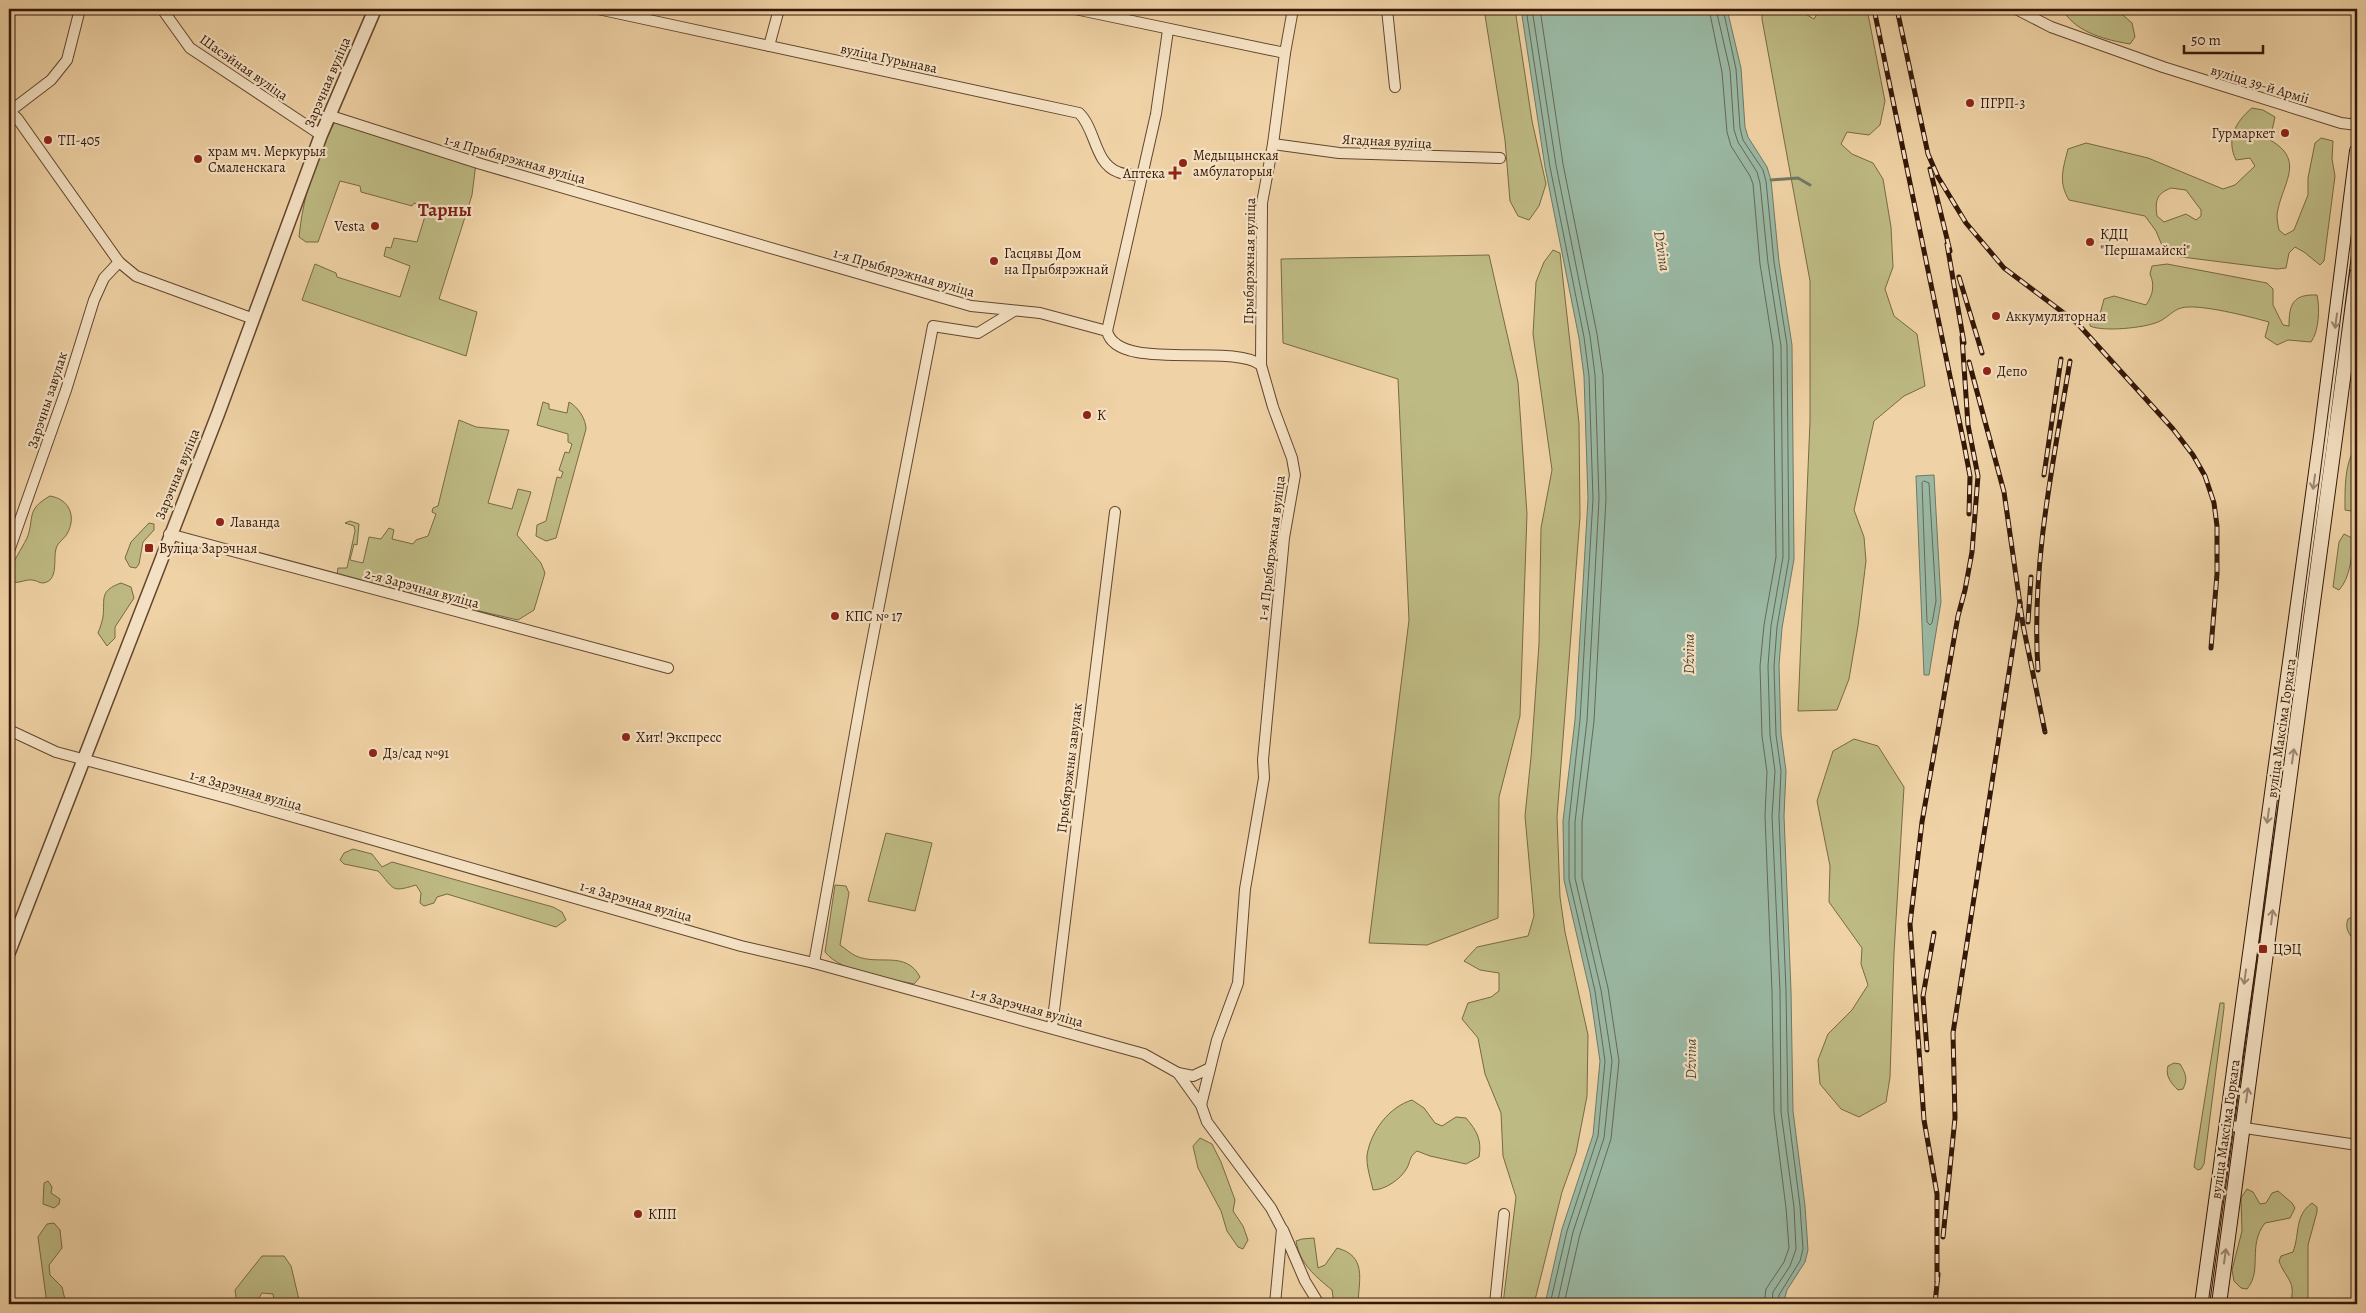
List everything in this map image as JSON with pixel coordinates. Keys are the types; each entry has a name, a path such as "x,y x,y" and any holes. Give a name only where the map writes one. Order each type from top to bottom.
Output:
{"main road":[{"name":"вуліца Максіма Горкага","path":"2202,1304 2225,1125 2321,436 2357,151"},
{"name":"вуліца Максіма Горкага","path":"2219,1304 2356,280"}],"street":[{"path":"80,9 68,60 51,80 9,111 17,118 119,262 136,276 252,318"},
{"name":"Шасэйная вуліца","path":"162,9 190,48 321,135"},
{"name":"Зарэчная вуліца","path":"9,952 169,534 218,414 321,135 331,116 374,9"},
{"name":"вуліца Гурынава","path":"598,9 1079,113 1086,119 1094,142 1106,164 1118,172 1142,176"},
{"path":"769,46 779,9"},
{"path":"1075,9 1285,53"},
{"name":"Прыбярэжная вуліца","path":"1262,366 1262,203 1274,144 1285,53 1293,9"},
{"path":"1387,9 1395,87"},
{"name":"вуліца 39-й Арміі","path":"2016,9 2051,27 2208,82 2334,121 2357,124"},
{"path":"1107,331 1156,114 1168,30"},
{"name":"1-я Прыбярэжная вуліца","path":"331,116 481,164 971,306 1040,313 1107,331 1109,339 1114,344 1153,355 1240,356 1254,360 1262,366 1273,407 1292,458 1295,475 1284,538 1263,760 1264,778 1246,889 1238,983 1217,1040 1201,1105"},
{"name":"Ягадная вуліца","path":"1274,144 1339,152 1500,158"},
{"name":"Зарэчны завулак","path":"9,551 66,390 94,300 104,278 119,262"},
{"path":"2341,284 2356,280"},
{"path":"814,964 867,671 933,326 978,333 1014,310"},
{"path":"2321,436 2336,438"},
{"name":"Прыбярэжны завулак","path":"1052,1027 1115,512"},
{"name":"2-я Зарэчная вуліца","path":"169,534 668,668"},
{"name":"1-я Зарэчная вуліца","path":"9,730 56,752 83,760 607,906 741,946 1052,1027 1144,1054 1178,1074 1201,1105 1207,1122 1271,1208 1305,1281 1318,1304"},
{"path":"2242,1003 2260,1006"},
{"path":"1178,1074 1193,1076 1210,1068"},
{"path":"2225,1125 2357,1145"},
{"path":"1495,1304 1504,1214"},
{"path":"1275,1304 1282,1229"}],"shaded area":[{"path":"1484,9 1515,9 1532,121 1546,184 1539,206 1529,220 1518,216 1510,201 1505,140"},
{"path":"1762,9 1797,9 1814,19 1820,9 1867,9 1885,101 1880,125 1869,135 1847,132 1841,144 1852,154 1873,163 1883,179 1891,227 1893,267 1885,289 1894,316 1917,334 1925,386 1904,396 1874,421 1854,510 1864,537 1866,561 1858,626 1849,679 1837,710 1798,711 1810,421 1810,281 1762,19"},
{"path":"2065,9 2116,9 2132,23 2135,37 2130,44 2093,34 2070,19 2064,12"},
{"path":"2252,108 2263,110 2275,117 2270,140 2281,148 2287,156 2290,165 2277,215 2279,230 2285,235 2294,230 2308,195 2308,178 2315,143 2321,138 2333,141 2332,159 2335,176 2324,261 2320,265 2295,247 2289,253 2286,268 2277,269 2166,255 2156,231 2145,216 2069,200 2063,181 2064,163 2068,149 2086,143 2148,158 2223,189 2235,185 2255,166 2250,158 2236,160 2233,153 2232,138 2237,125","holes":["2171,188 2186,190 2201,210 2201,216 2196,220 2186,214 2164,222 2157,216 2156,206 2162,193"]},
{"path":"336,120 476,163 472,195 439,299 477,312 466,356 302,300 315,264 336,273 337,277 400,297 410,266 384,256 386,247 391,248 394,238 417,242 426,213 422,206 414,203 412,206 361,192 360,186 340,181 318,242 306,242 299,237 311,177 322,147"},
{"path":"1553,250 1560,253 1579,423 1580,517 1557,817 1560,897 1565,932 1588,1035 1587,1096 1576,1153 1562,1192 1534,1304 1503,1304 1516,1197 1503,1156 1501,1113 1485,1074 1478,1038 1462,1019 1468,1003 1491,997 1499,991 1499,973 1480,970 1464,961 1477,947 1528,936 1534,916 1525,816 1539,644 1541,528 1552,470 1533,334 1536,282 1544,262"},
{"path":"1489,255 1518,382 1527,514 1520,716 1499,797 1498,918 1427,945 1369,943 1409,620 1398,379 1283,343 1281,259"},
{"path":"2167,264 2267,283 2273,289 2273,305 2283,325 2289,326 2290,312 2294,302 2302,296 2317,295 2318,319 2314,337 2311,342 2288,340 2277,345 2265,337 2269,322 2225,311 2199,307 2181,308 2161,321 2143,326 2104,329 2090,326 2090,322 2099,318 2104,299 2114,296 2146,305 2152,290 2150,274 2152,266"},
{"path":"543,402 549,404 549,409 567,413 569,402 581,414 585,421 586,429 556,538 546,541 536,536 537,525 546,521 557,477 561,478 563,472 559,470 565,452 569,453 572,444 568,442 568,434 537,425"},
{"path":"459,420 476,427 509,430 488,503 512,509 518,489 531,492 517,535 541,563 545,573 534,610 518,620 402,593 337,575 338,568 347,568 355,531 354,526 345,523 350,521 359,524 357,545 354,544 350,560 363,563 369,537 381,539 389,528 394,530 392,539 413,544 416,540 428,536 436,514 432,512 433,508 438,506"},
{"path":"2355,448 2357,450 2357,499 2351,511 2345,510 2345,487 2349,462"},
{"path":"50,496 62,501 69,509 71,515 70,527 59,543 55,553 53,574 48,581 43,583 32,580 10,581 9,574 27,538 34,510 42,501"},
{"path":"149,523 154,524 154,530 143,542 139,564 136,568 130,567 125,558 131,542"},
{"path":"2344,534 2354,539 2348,573 2339,590 2333,587 2339,542"},
{"path":"121,583 131,587 134,598 115,627 115,638 107,646 98,633 103,617 104,596 109,589"},
{"path":"1854,739 1878,746 1904,787 1894,953 1890,1077 1886,1102 1859,1117 1841,1109 1820,1084 1818,1060 1828,1034 1852,1010 1868,985 1861,964 1862,948 1829,902 1830,866 1817,801 1833,751"},
{"path":"886,833 932,843 915,911 868,901"},
{"path":"353,849 372,854 382,867 392,862 553,907 562,912 566,920 556,927 447,894 437,897 434,903 424,906 420,903 421,893 416,885 397,889 378,871 344,864 340,860 344,853"},
{"path":"835,885 846,886 849,893 840,945 854,955 865,959 900,961 907,964 920,977 914,984 854,970 842,965 825,952"},
{"path":"2357,915 2357,943 2347,929 2347,923 2348,919"},
{"path":"2220,1003 2224,1003 2224,1008 2204,1164 2198,1170 2194,1167"},
{"path":"2174,1063 2180,1064 2185,1074 2186,1079 2183,1089 2178,1090 2168,1076 2168,1066"},
{"path":"1412,1100 1424,1108 1435,1123 1442,1126 1456,1117 1466,1118 1478,1136 1480,1146 1479,1157 1466,1164 1417,1151 1411,1157 1407,1168 1397,1180 1383,1188 1373,1190 1367,1159 1372,1137 1389,1114 1404,1103"},
{"path":"1200,1138 1212,1144 1221,1162 1235,1200 1233,1211 1243,1226 1248,1240 1243,1249 1238,1247 1227,1231 1221,1211 1198,1168 1193,1146"},
{"path":"48,1181 52,1187 51,1193 60,1199 59,1204 54,1208 43,1204 44,1183"},
{"path":"2247,1189 2253,1192 2260,1204 2266,1203 2272,1193 2278,1191 2295,1208 2290,1218 2265,1223 2257,1240 2254,1274 2252,1282 2247,1289 2241,1288 2234,1281 2232,1270 2242,1231 2241,1198"},
{"path":"2312,1203 2317,1207 2317,1212 2308,1245 2308,1303 2290,1304 2292,1290 2290,1281 2279,1261 2281,1256 2293,1252 2300,1219 2306,1208"},
{"path":"54,1223 60,1230 62,1248 49,1265 50,1275 62,1287 66,1304 47,1304 38,1237 47,1224"},
{"path":"1314,1238 1318,1268 1325,1265 1337,1248 1347,1252 1357,1263 1360,1277 1358,1304 1334,1304 1332,1290 1305,1263 1296,1241"},
{"path":"262,1256 284,1256 291,1266 300,1304 275,1304 273,1294 262,1293 255,1304 237,1304 235,1290"}],"water":[{"name":"Dźvina","path":"1521,9 1727,9 1741,68 1745,127 1748,137 1767,167 1771,180 1779,262 1792,345 1794,559 1782,628 1779,665 1781,734 1786,771 1784,816 1791,991 1793,1111 1805,1206 1808,1250 1805,1262 1787,1290 1783,1304 1545,1304 1562,1229 1593,1135 1600,1061 1590,992 1564,880 1563,821 1575,720 1588,499 1584,376 1579,338 1545,167"},
{"path":"1934,475 1941,602 1929,675 1924,675 1916,476"}],"waterway":[{"path":"1771,180 1798,178 1810,185"}],"tram line":[{"path":"2208,1304 2256,963 2357,192"}],"railway":[{"path":"1874,9 1964,444 1970,476 1969,514"},
{"path":"1897,9 1928,154 1938,177 1966,223 2004,268 2077,323 2173,429 2193,455 2205,476 2214,503 2217,526 2217,574 2211,648"},
{"path":"1930,169 1950,251"},
{"path":"1947,244 1964,343"},
{"path":"1959,277 1982,353"},
{"path":"1937,1281 1937,1194 1924,1120 1910,924 1922,822 1958,616 1972,552 1978,476 1968,425 1962,337"},
{"path":"2044,475 2061,359"},
{"path":"2038,670 2038,592 2045,515 2070,361"},
{"path":"1969,362 2004,492 2023,625 2045,732"},
{"path":"2028,622 2031,577"},
{"path":"1943,1237 1955,1118 1953,1033 2020,602"},
{"path":"1927,1050 1923,996 1934,933"},
{"path":"1935,1304 1938,1274"}],"place":[{"name":"ПГРП-3","path":"1970,103"},
{"name":"Гурмаркет","path":"2285,133"},
{"name":"ТП-405","path":"48,140"},
{"name":"храм мч. Меркурыя Смаленскага","path":"198,159"},
{"name":"Медыцынская амбулаторыя","path":"1183,163"},
{"name":"Аптека","path":"1175,173"},
{"name":"Vesta","path":"375,226"},
{"name":"КДЦ \"Першамайскі\"","path":"2090,242"},
{"name":"Гасцявы Дом на Прыбярэжнай","path":"994,261"},
{"name":"Аккумуляторная","path":"1996,316"},
{"name":"Депо","path":"1987,371"},
{"name":"К","path":"1087,415"},
{"name":"Лаванда","path":"220,522"},
{"name":"Вуліца Зарэчная","path":"149,548"},
{"name":"КПС № 17","path":"835,616"},
{"name":"Хит! Экспресс","path":"626,737"},
{"name":"Дз/сад №91","path":"373,753"},
{"name":"ЦЭЦ","path":"2263,949"},
{"name":"КПП","path":"638,1214"}],"district":[{"name":"Тарны","path":"445,209"}]}
